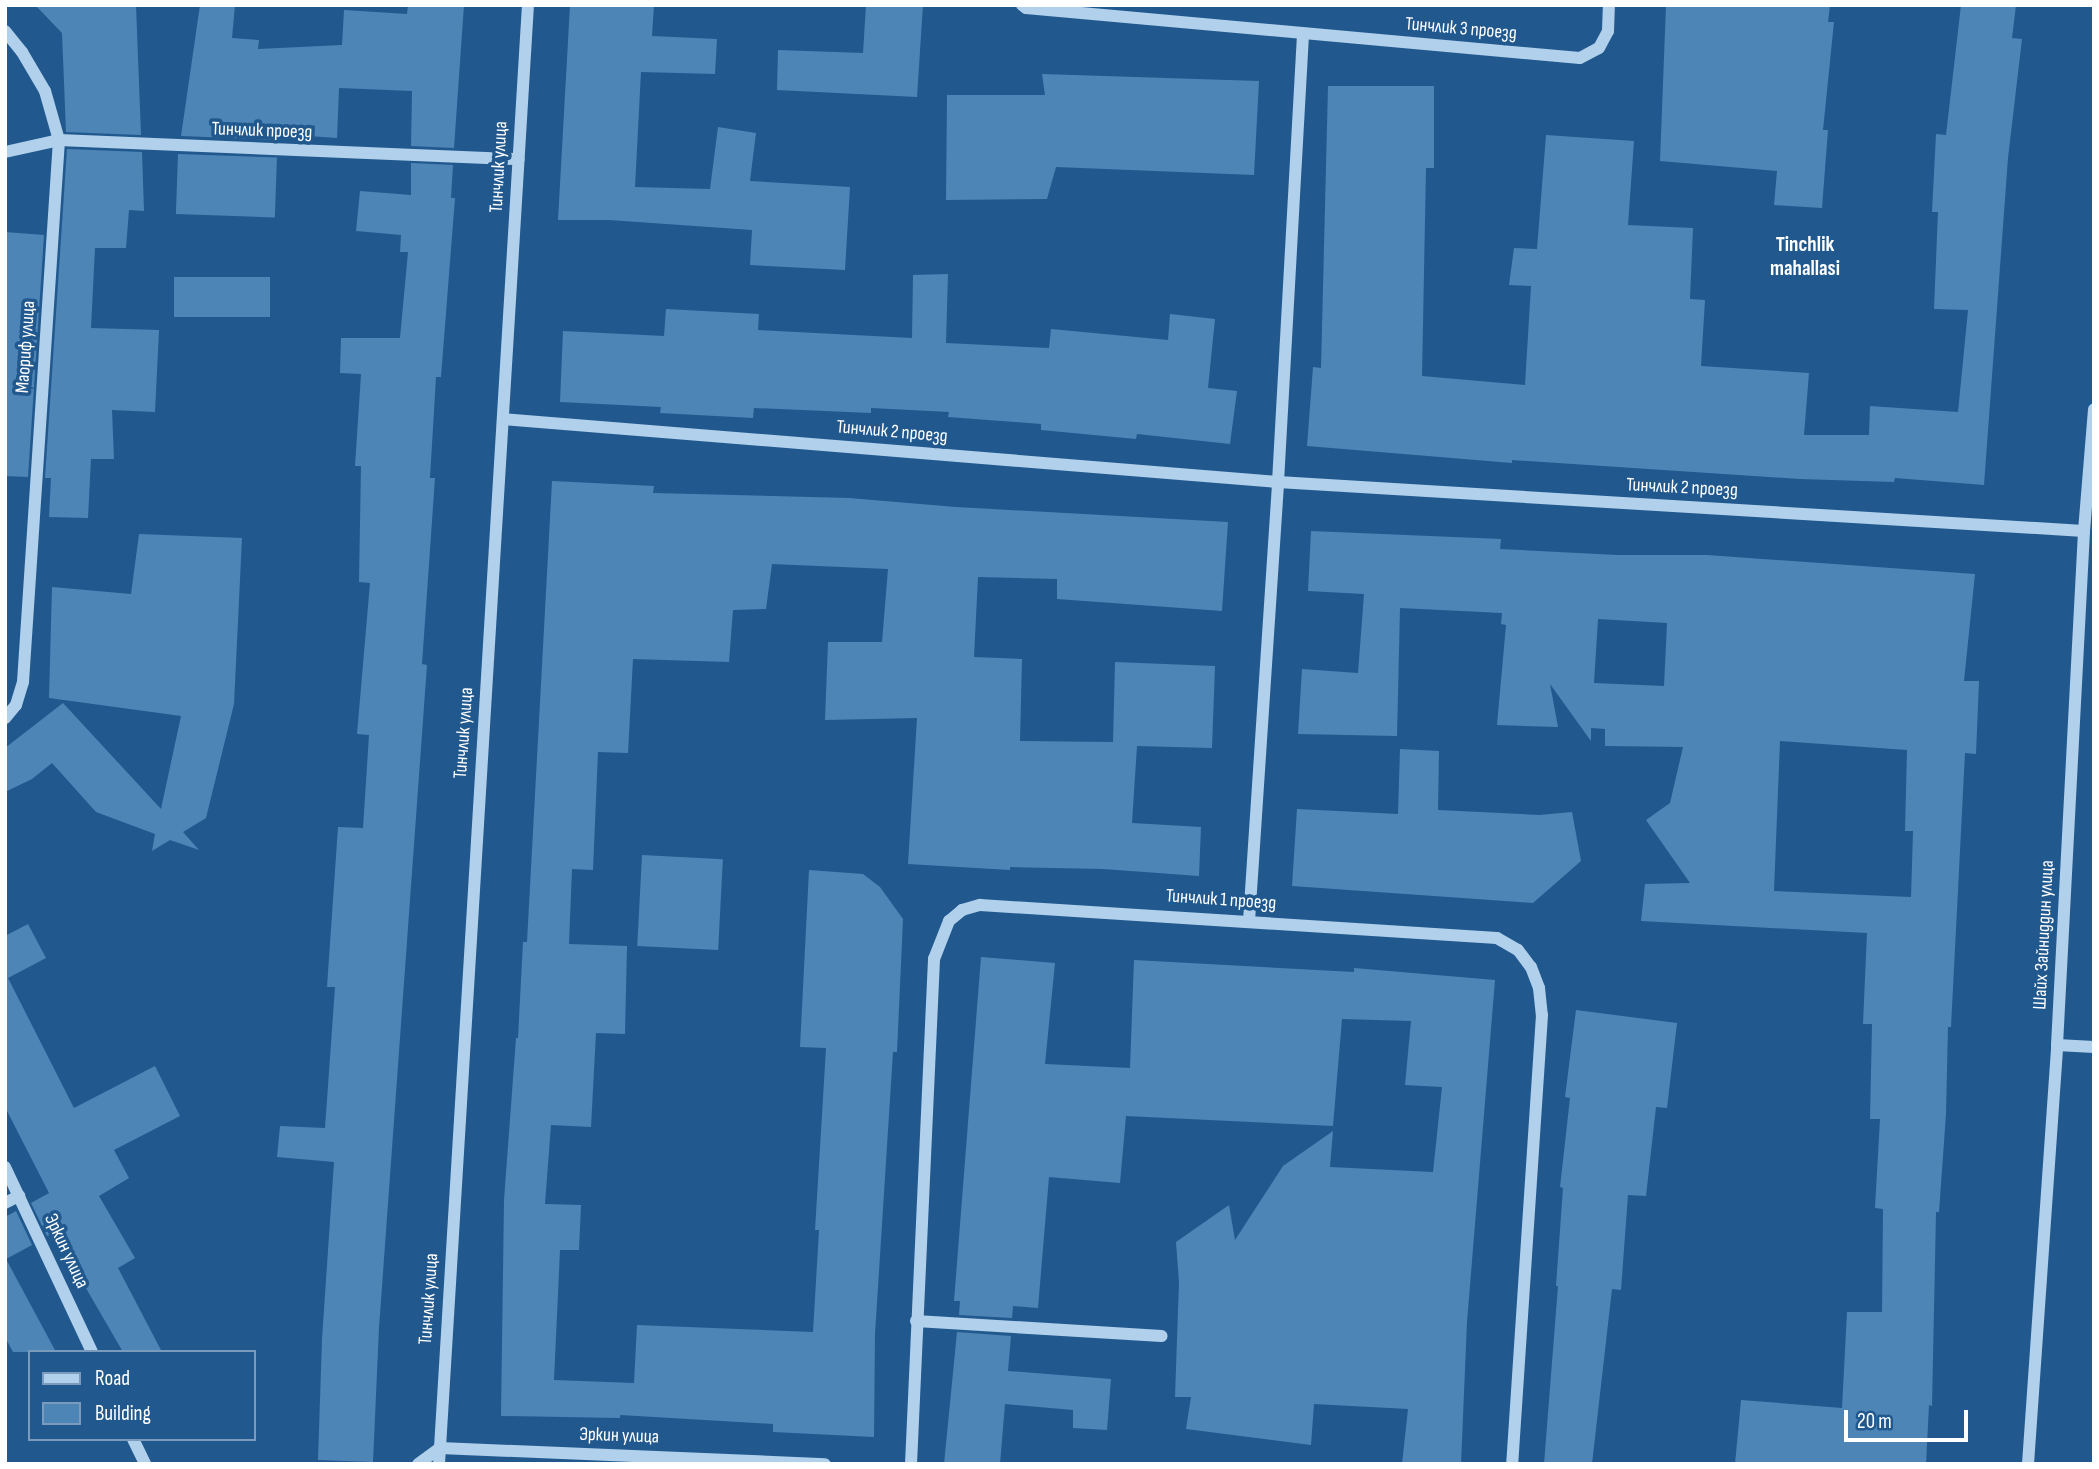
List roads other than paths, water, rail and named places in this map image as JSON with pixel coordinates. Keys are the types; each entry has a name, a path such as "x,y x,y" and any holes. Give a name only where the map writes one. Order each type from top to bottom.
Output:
{"street":[{"name":"Тинчлик улица","path":"439,1464 528,5"},
{"name":"Тинчлик 3 проезд","path":"1022,5 1026,8 1303,35 1580,58 1599,48 1608,31 1609,5"},
{"name":"Маориф улица","path":"5,31 22,52 45,91 59,140 23,682 16,705 5,718"},
{"path":"1249,921 1278,482 1303,35"},
{"name":"Тинчлик проезд","path":"5,152 59,140 519,159"},
{"name":"Шайх Зайниддин улица","path":"2028,1464 2057,1045 2084,531 2094,409"},
{"name":"Тинчлик 2 проезд","path":"503,419 1278,482 2084,531"},
{"name":"Тинчлик 1 проезд","path":"911,1464 934,958 949,921 962,910 979,905 1497,938 1518,950 1531,967 1539,988 1542,1015 1512,1464"},
{"path":"2057,1045 2094,1047"},
{"name":"Эркин улица","path":"5,1167 91,1350"},
{"path":"5,1203 19,1196"},
{"path":"916,1321 1163,1336"},
{"path":"134,1441 145,1464"},
{"path":"418,1464 440,1448"},
{"name":"Эркин улица","path":"440,1448 825,1464"}],"district":[{"name":"Tinchlik mahallasi","path":"1805,257"}]}
